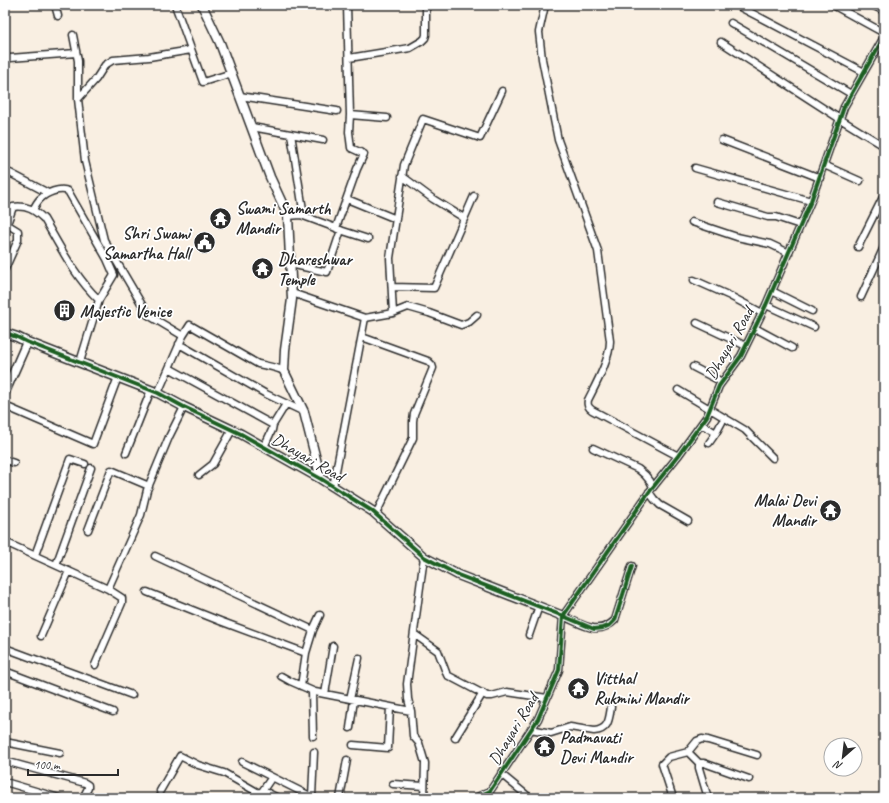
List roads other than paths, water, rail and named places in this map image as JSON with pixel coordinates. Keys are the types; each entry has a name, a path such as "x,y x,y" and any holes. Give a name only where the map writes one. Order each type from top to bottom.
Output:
{"street":[{"path":"55,5 58,16"},
{"path":"175,5 203,82 232,73"},
{"path":"202,5 220,43 270,177 288,216 292,299 285,350 284,371 304,412 320,479"},
{"path":"290,264 327,272 346,199 364,154 351,148 349,132 350,115 347,5"},
{"path":"349,58 410,48 422,41 426,35 426,5"},
{"path":"544,5 539,32 542,59 558,140 598,251 610,341 609,350 600,376 588,400 589,408 678,456"},
{"path":"833,5 884,33"},
{"path":"872,5 884,11"},
{"path":"738,6 864,72"},
{"path":"731,23 851,94"},
{"path":"73,35 78,61 78,99 86,161 104,240 148,315 183,336"},
{"path":"721,42 840,120 884,146"},
{"name":"Dhayari Road","path":"475,798 490,791 538,719 559,670 563,616 651,490 707,416 719,386 741,356 762,313 811,201 844,107 883,42"},
{"path":"78,99 96,79 105,65 113,60 149,57 191,50"},
{"path":"10,58 76,53"},
{"path":"393,313 390,258 402,176 404,165 423,119 480,138 502,91"},
{"path":"240,96 337,111"},
{"path":"350,115 387,118"},
{"path":"252,127 323,140"},
{"path":"291,134 304,216"},
{"path":"722,140 820,178"},
{"path":"824,165 860,181"},
{"path":"695,168 811,201"},
{"path":"5,173 10,173 48,193"},
{"path":"402,176 433,199 464,218"},
{"path":"33,210 41,198 48,193 64,189 68,191 114,275 99,300 80,362"},
{"path":"858,247 884,195"},
{"path":"392,287 434,288 474,196"},
{"path":"346,199 396,219"},
{"path":"716,202 768,217 776,217 800,225"},
{"path":"5,269 18,240 18,231 6,224 13,207 20,206 33,210 44,219 72,267 88,290 99,300"},
{"path":"288,216 301,215 368,239"},
{"path":"692,222 737,237 770,244 789,253"},
{"path":"861,297 884,247"},
{"path":"694,280 730,296 762,313"},
{"path":"772,290 812,311"},
{"path":"292,293 365,318 393,313 408,307 461,325 469,322 477,315"},
{"path":"766,304 814,327"},
{"path":"333,487 365,318"},
{"path":"697,323 746,346"},
{"path":"126,453 155,391 169,368 179,344 190,325 258,364 276,367 284,371"},
{"path":"755,328 792,348"},
{"name":"Dhayari Road","path":"5,333 155,391 232,430 320,479 376,514 424,557 458,575 563,616"},
{"path":"362,337 428,361 434,368 414,414 413,438 376,514"},
{"path":"5,392 27,342"},
{"path":"179,344 266,394 304,412"},
{"path":"694,367 722,382"},
{"path":"169,368 273,425"},
{"path":"5,406 93,444 118,377"},
{"path":"678,390 745,430 773,458"},
{"path":"264,447 273,425 286,404"},
{"path":"108,589 141,515 149,486 169,437 184,407"},
{"path":"709,444 722,422"},
{"path":"701,424 716,433"},
{"path":"199,475 213,464 232,430"},
{"path":"593,448 638,469 650,481 654,499 688,521"},
{"path":"35,555 70,459 85,464"},
{"path":"5,460 14,463"},
{"path":"56,565 91,468"},
{"path":"88,530 111,470 149,486"},
{"path":"5,542 108,589 122,598 122,603 95,665"},
{"path":"155,556 314,630"},
{"path":"424,557 407,684 413,736 419,743 425,763 424,798"},
{"path":"563,616 594,629 603,628 610,625 615,620 632,566"},
{"path":"41,636 69,571"},
{"path":"147,592 306,653"},
{"path":"529,635 539,606"},
{"path":"301,686 306,653 320,615"},
{"path":"414,634 438,651 447,675 487,696 507,692 547,698"},
{"path":"325,694 333,646"},
{"path":"5,648 132,695"},
{"path":"350,728 352,699 359,658"},
{"path":"5,671 113,712"},
{"path":"281,676 312,691 390,708 411,711"},
{"path":"312,691 313,736"},
{"path":"454,738 483,694"},
{"path":"531,729 551,733 570,727 594,731 603,730 608,723 611,707"},
{"path":"353,745 388,748 390,708"},
{"path":"673,798 662,764 669,757 688,752 697,741 702,739 757,755"},
{"path":"5,742 60,753"},
{"path":"242,762 313,798 314,752"},
{"path":"688,752 699,763 704,763 749,779"},
{"path":"160,791 180,756 224,773 260,795 268,793 278,798"},
{"path":"340,798 346,760"},
{"path":"5,761 85,782 88,785 88,788 83,798"},
{"path":"699,763 699,768 708,798"},
{"path":"501,774 530,798"},
{"path":"260,795 272,777"},
{"path":"5,782 59,798"},
{"path":"393,784 424,786"}],"place":[{"name":"Swami Samarth Mandir","path":"221,218"},
{"name":"Shri Swami Samartha Hall","path":"205,243"},
{"name":"Dhareshwar Temple","path":"262,269"},
{"name":"Majestic Venice","path":"65,311"},
{"name":"Malai Devi Mandir","path":"831,510"},
{"name":"Vitthal Rukmini Mandir","path":"578,688"},
{"name":"Padmavati Devi Mandir","path":"544,747"}]}
